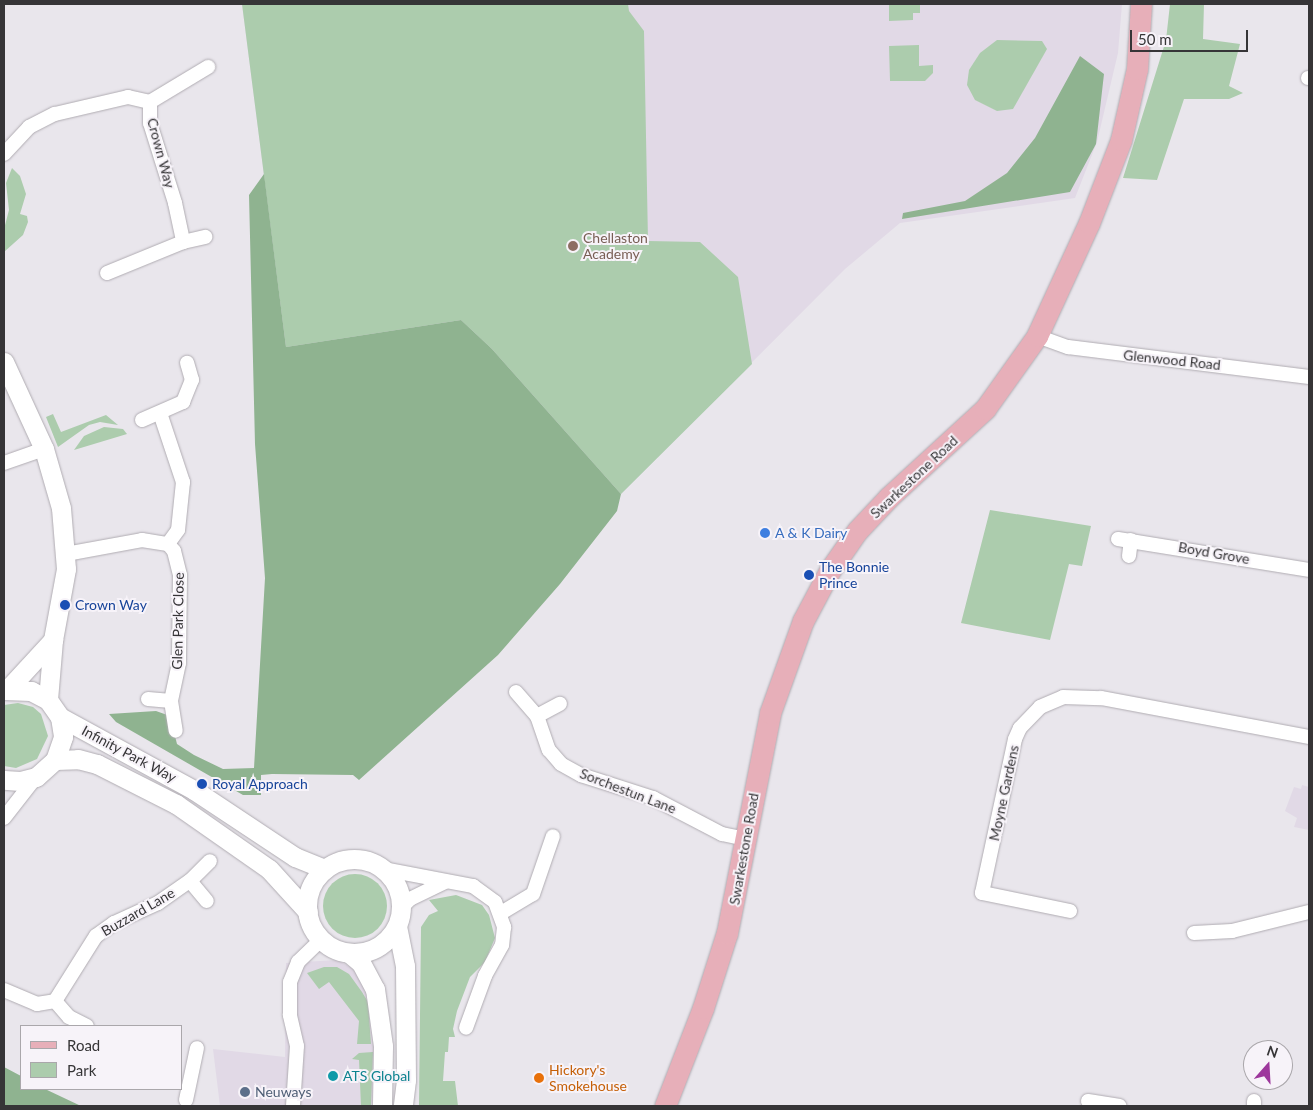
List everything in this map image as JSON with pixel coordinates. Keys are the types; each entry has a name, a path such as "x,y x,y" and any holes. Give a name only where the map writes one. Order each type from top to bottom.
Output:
{"main road":[{"name":"Swarkestone Road","path":"665,1106 703,1008 727,933 777,689 803,621 830,570 857,531 889,497 985,409 1037,336 1089,223 1121,140 1137,69 1141,4"}],"street":[{"path":"150,102 208,67"},
{"name":"Crown Way","path":"5,155 29,127 55,114 128,97 150,102 150,123 175,203 183,242"},
{"path":"107,273 183,242 204,237"},
{"name":"Glenwood Road","path":"1037,336 1068,348 1309,377"},
{"path":"4,362 44,450 61,508 66,554 63,596 53,640 48,700"},
{"path":"142,420 183,402 192,380 186,363"},
{"path":"66,554 142,540 168,544 178,530 183,482 160,413"},
{"path":"4,463 44,450"},
{"name":"Boyd Grove","path":"1130,556 1124,540 1309,570"},
{"name":"Glen Park Close","path":"168,544 179,563 180,582 178,672 171,701 176,732"},
{"path":"6,690 53,640"},
{"path":"4,818 36,777 55,760 63,737 60,717 48,700 31,691 6,690"},
{"name":"Sorchestun Lane","path":"516,692 537,716 550,750 561,764 581,775 653,798 722,834 746,839"},
{"name":"Moyne Gardens","path":"1070,911 982,893 1015,740 1020,728 1040,708 1063,697 1101,698 1309,737"},
{"path":"148,699 171,701"},
{"path":"537,716 560,704"},
{"name":"Infinity Park Way","path":"60,717 194,790 295,857 325,869"},
{"name":"Infinity Park Way","path":"55,760 78,759 97,764 176,804 269,869 308,912"},
{"path":"4,780 20,781 36,777"},
{"path":"501,913 533,894 553,836"},
{"path":"382,1106 383,1046 375,989 366,969 349,953 322,940 312,927 308,912 310,888 325,869 354,859 369,862 383,869 473,886 495,902 501,913 504,927 502,945 485,976 466,1028"},
{"name":"Buzzard Lane","path":"55,1001 96,936 114,923 158,904 190,881 210,861"},
{"path":"383,869 399,890 399,917 405,966 406,1080 403,1106"},
{"name":"Buzzard Lane","path":"190,881 207,901"},
{"path":"349,953 377,947 410,899 445,882"},
{"path":"1194,933 1232,931 1309,912"},
{"path":"293,1106 296,1046 290,1015 291,976 298,962 322,940"},
{"path":"4,990 37,1004 55,1001 69,1017 85,1025"},
{"path":"186,1100 186,1072 197,1048"},
{"path":"1088,1101 1116,1106"}],"shaded area":[{"name":"Chellaston Academy","path":"242,4 1122,4 1118,53 1097,142 1075,198 900,223 845,269 621,494 461,320 286,347"},
{"path":"1302,785 1309,787 1309,830 1294,827 1297,818 1285,811 1294,787 1301,789"},
{"path":"337,960 352,968 369,994 377,1026 376,1100 372,1106 220,1106 213,1049 285,1057 286,963"}],"green space":[{"path":"242,4 628,4 629,11 644,31 648,241 700,242 738,277 752,364 621,494 492,349 461,320 286,347"},
{"path":"889,4 920,4 920,13 913,13 913,20 889,21"},
{"path":"1170,4 1204,4 1203,39 1240,44 1229,86 1243,93 1229,99 1184,99 1157,180 1123,178 1166,40"},
{"path":"997,40 1042,41 1047,49 1013,109 997,111 975,100 967,85 969,70 980,53"},
{"path":"919,45 919,66 933,65 933,73 925,81 890,81 889,46"},
{"path":"1080,56 1104,74 1096,144 1070,192 902,219 903,213 965,201 1007,173 1035,138"},
{"path":"12,168 20,176 26,194 20,214 27,216 28,222 23,235 4,252 4,229 9,210 6,183"},
{"path":"264,174 286,347 461,320 492,349 621,494 617,511 560,584 498,655 359,780 353,775 261,775 261,795 243,795 116,722 109,714 156,711 170,716 177,744 194,755 223,769 254,768 265,578 255,444 249,195"},
{"path":"53,414 61,432 106,415 118,425 100,422 89,425 58,447 46,417"},
{"path":"104,427 123,429 127,434 74,450 84,436"},
{"path":"990,510 1091,526 1082,566 1069,564 1050,640 961,623"},
{"path":"18,703 33,707 41,714 48,736 37,759 16,768 4,766 4,705"},
{"path":"349,874 361,874 378,883 385,894 387,906 385,918 378,929 361,938 349,938 337,933 328,924 323,912 323,900 328,888 337,879"},
{"path":"456,895 482,905 489,915 495,938 485,962 470,977 457,1011 453,1029 455,1037 449,1037 448,1052 445,1052 443,1081 455,1081 458,1106 419,1106 421,927 429,915 438,911 429,900"},
{"path":"324,967 337,967 349,974 362,992 368,1002 371,1044 357,1044 359,1021 329,982 319,989 307,973"},
{"path":"373,1052 371,1106 361,1106 359,1060 352,1059 359,1053"},
{"path":"4,1067 20,1075 20,1090 47,1090 81,1106 4,1106"}],"place":[{"name":"Chellaston Academy","path":"573,246"},
{"name":"A & K Dairy","path":"765,533"},
{"name":"The Bonnie Prince","path":"809,575"},
{"name":"Crown Way","path":"65,605"},
{"name":"Royal Approach","path":"202,784"},
{"name":"ATS Global","path":"333,1076"},
{"name":"Hickory's Smokehouse","path":"539,1078"},
{"name":"Neuways","path":"245,1092"}]}
